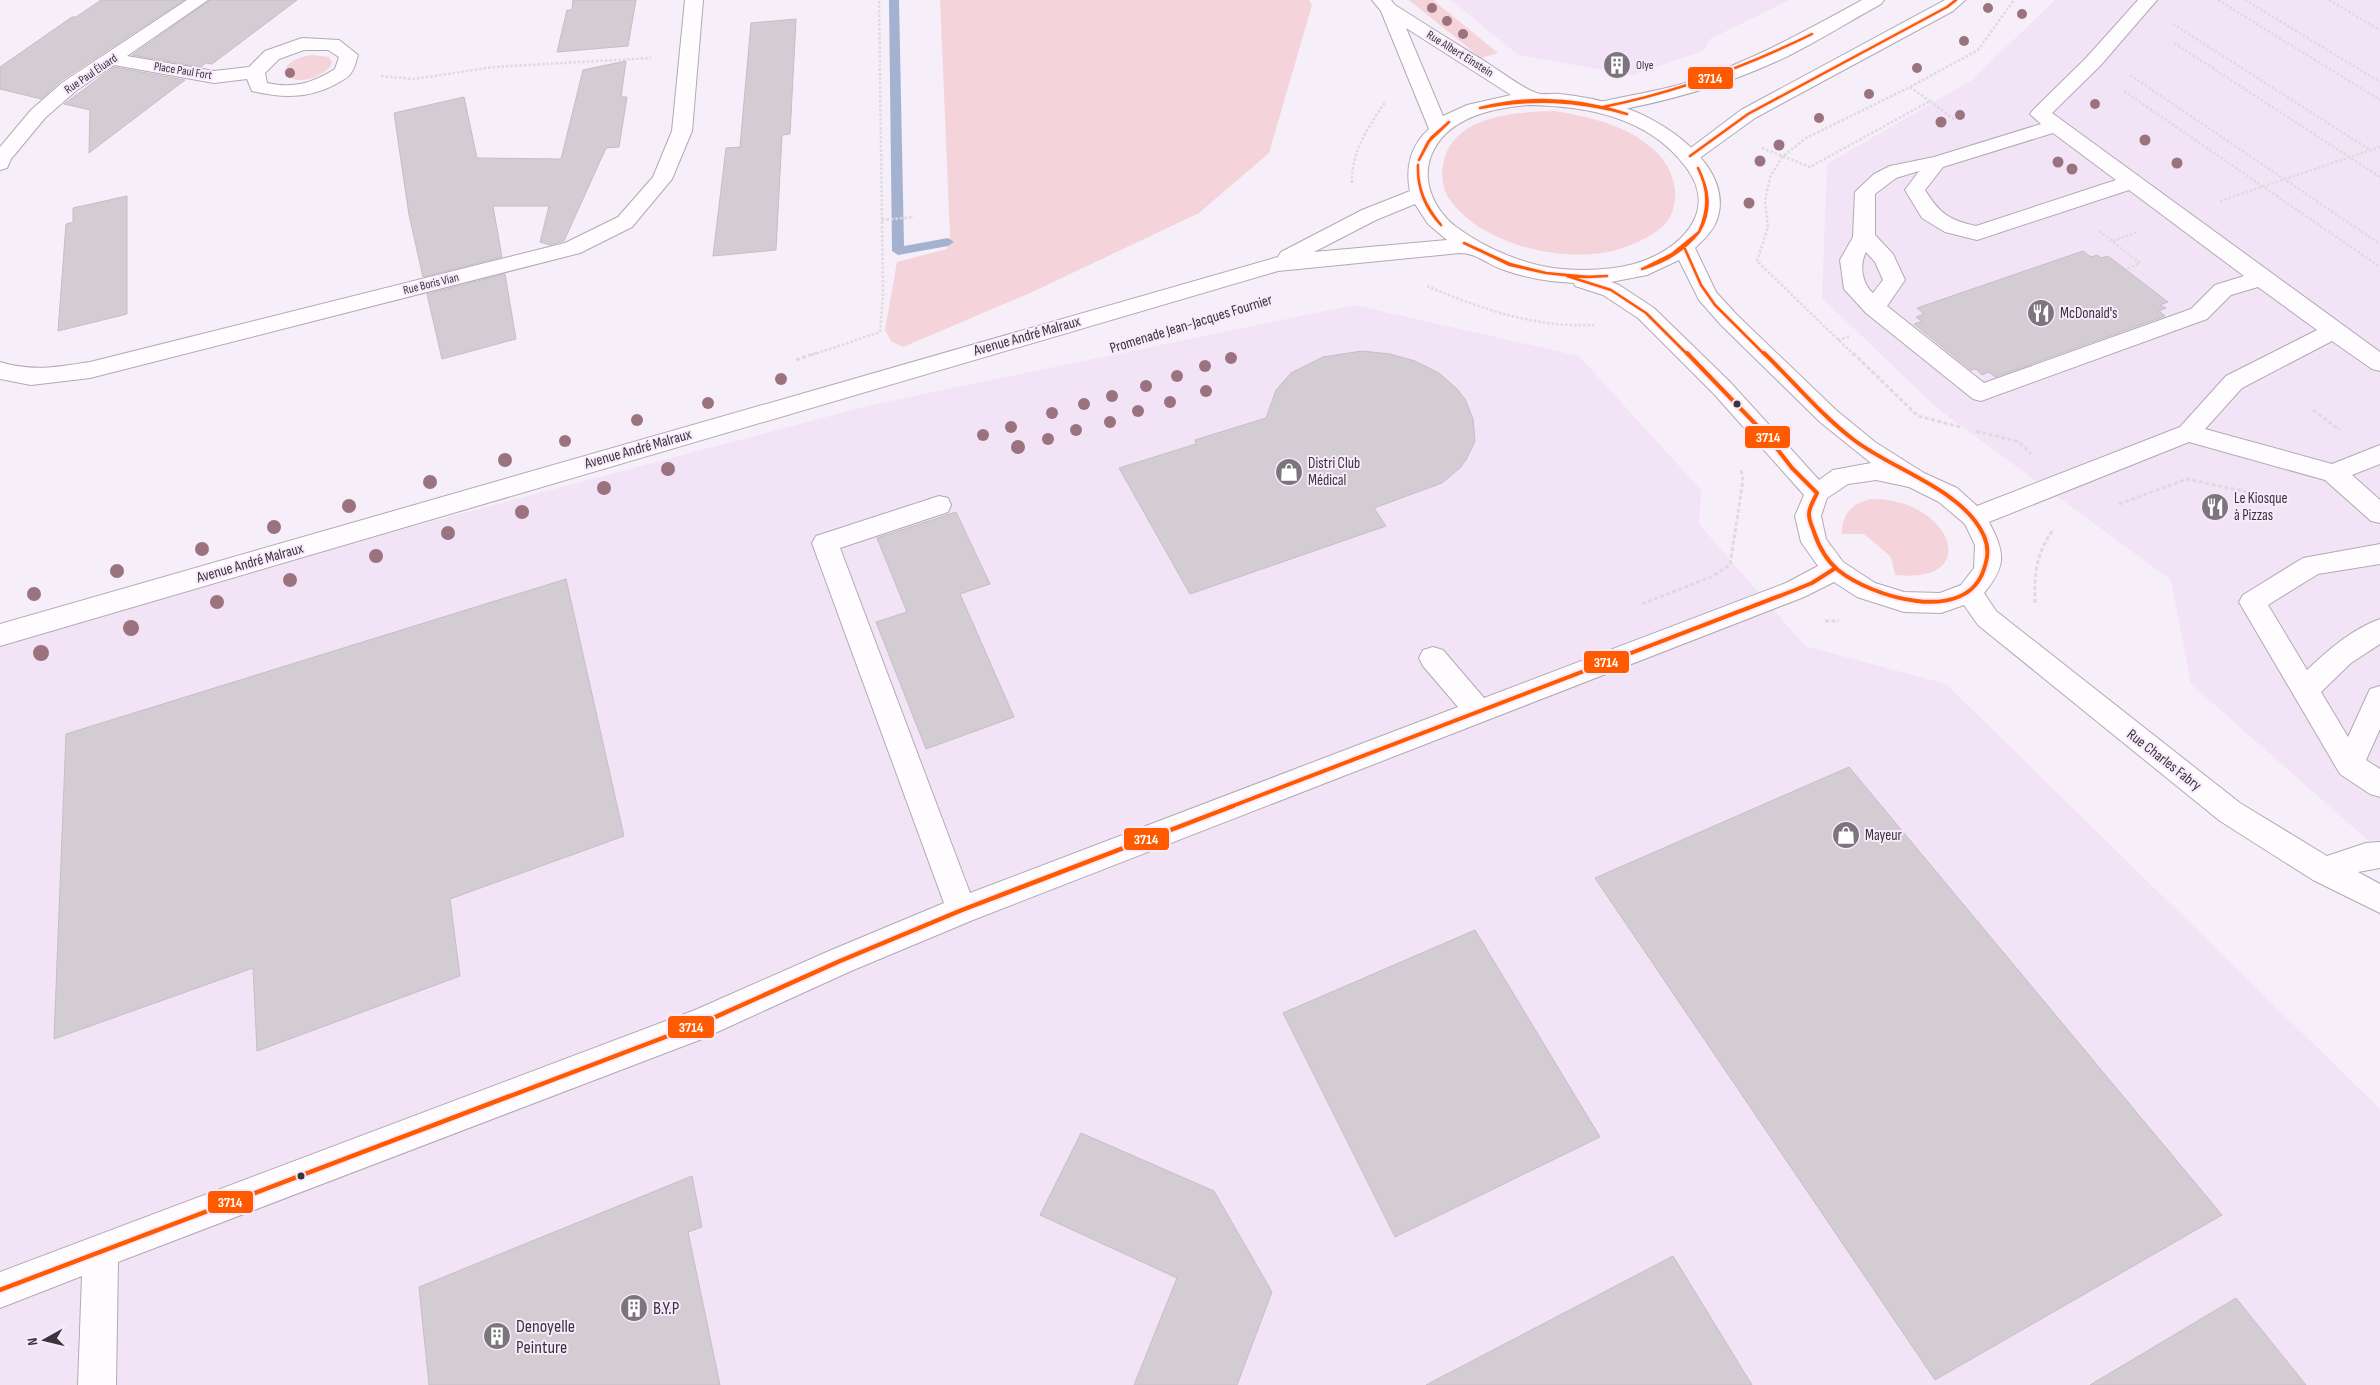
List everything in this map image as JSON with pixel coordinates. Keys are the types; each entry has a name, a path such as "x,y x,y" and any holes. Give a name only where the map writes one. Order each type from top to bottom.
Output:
{"street":[{"name":"Rue Paul Éluard","path":"0,164 1,158 38,114 70,86 200,0"},
{"name":"Rue Boris Vian","path":"0,370 10,376 49,376 90,370 572,248 625,222 662,179 682,131 694,0"},
{"path":"1603,107 1679,91 1768,58 1876,0"},
{"path":"1690,156 1748,114 1948,7 1956,0"},
{"path":"2148,0 2093,62 2040,114 2333,331 2380,363"},
{"name":"Rue Albert Einstein","path":"1385,5 1531,99"},
{"name":"Rue Albert Einstein","path":"1385,5 1439,129"},
{"path":"302,44 332,44 349,55 343,72 318,87 285,93 260,87 254,72 272,55 302,44"},
{"name":"Place Paul Fort","path":"112,59 214,78 254,72"},
{"path":"1567,276 1619,275 1656,265 1685,249 1703,228 1710,204 1705,179 1690,156 1665,135 1636,118 1603,107 1567,100 1531,99 1487,106 1464,113 1439,129 1423,148 1416,170 1420,194 1434,218 1468,246 1514,266 1567,276 1611,290 1646,313 1722,388 1768,438 1792,468 1817,492"},
{"path":"2056,126 1936,163 1916,164 1891,171 1866,192 1864,236 1851,260 1855,289 1874,308 1981,393 2199,314 2224,290 2262,278"},
{"path":"1936,163 1915,190 1929,213 1952,226 1978,232 2131,182"},
{"name":"Avenue André Malraux","path":"1277,264 1369,215 1420,194"},
{"path":"1864,236 1885,259 1894,280 1874,308"},
{"name":"Avenue André Malraux","path":"0,636 1277,264 1468,246"},
{"path":"1685,249 1707,295 1729,320 1828,416 1866,448 1915,479 1948,495 1974,518 1988,545 1987,571 1970,592 1941,602 1904,602 1866,590 1834,569 1814,542 1808,516 1817,492 1842,476 1876,471 1915,479"},
{"path":"1974,518 2188,434 2234,382 2249,376 2333,331"},
{"path":"2188,434 2333,473 2380,514"},
{"path":"2333,473 2380,454"},
{"path":"939,505 825,543 941,860 962,910"},
{"path":"2380,554 2312,565 2252,602 2350,765 2380,785"},
{"path":"0,1290 702,1023 840,961 962,910 1812,583 1834,569"},
{"name":"Rue Charles Fabry","path":"1970,592 1987,618 2230,812 2324,870 2380,899"},
{"path":"2304,691 2340,655 2380,630"},
{"path":"1433,658 1479,712"},
{"path":"2350,765 2380,697"},
{"path":"2324,870 2366,856 2380,855"},
{"path":"97,1385 101,1251"}],"path":[{"path":"796,360 880,332 883,296 878,0"},
{"path":"1757,261 1768,227 1765,201 1770,177 1782,157 1806,138 1910,87 1978,50 2014,0"},
{"path":"2218,0 2380,100"},
{"path":"2245,0 2380,82"},
{"path":"2329,0 2380,30"},
{"path":"2172,24 2370,150"},
{"path":"2174,43 2380,177"},
{"path":"343,72 414,79 494,67 689,55"},
{"path":"2124,70 2380,244"},
{"path":"1910,87 1930,101"},
{"path":"2124,91 2380,267"},
{"path":"2211,204 2348,156 2380,147"},
{"path":"2064,204 2140,263 2126,269"},
{"path":"882,220 914,217"},
{"path":"1421,284 1460,301 1499,313 1549,324 1581,327 1598,324"},
{"path":"1637,606 1711,577 1730,566 1743,480 1738,461"},
{"path":"2117,505 2187,479 2265,496"}],"shaded area":[{"path":"940,0 1309,0 1312,5 1269,153 1199,213 1030,293 903,347 891,341 885,330 897,262 947,249 950,236"},
{"path":"1409,0 1433,0 1498,53 1481,58"},
{"path":"1451,0 1789,0 1710,39 1703,51 1632,75 1518,55"},
{"path":"2055,0 2380,0 2380,851 2191,684 2171,580 1938,409 1822,298 1827,164 1972,80"},
{"path":"312,55 329,57 332,62 330,67 320,75 300,80 289,77 284,72 291,62"},
{"path":"1555,111 1594,119 1619,128 1642,141 1660,156 1670,171 1675,190 1675,199 1670,217 1661,228 1655,233 1620,249 1576,255 1552,253 1504,240 1483,229 1465,216 1450,200 1444,188 1442,169 1449,148 1458,136 1472,126 1505,115"},
{"path":"1354,305 1579,356 1701,490 1699,524 1805,646 1946,684 2380,1109 2380,1385 0,1385 0,636 871,405"},
{"path":"1870,499 1898,502 1921,511 1937,525 1947,540 1948,555 1940,567 1923,575 1895,575 1891,557 1864,534 1842,534 1842,527 1849,511 1858,504"}],"building":[{"path":"101,0 184,0 62,80 41,99 0,89 0,67 72,17 76,17"},
{"path":"210,0 297,0 212,64 206,63 201,67 132,55"},
{"path":"573,0 636,0 628,46 557,52 567,10 572,10"},
{"path":"796,19 790,134 782,135 776,250 713,256 726,148 740,147 751,23"},
{"path":"626,61 621,97 627,97 619,147 606,148 564,241 550,245 540,242 549,206 493,206 502,257 423,277 409,215 394,113 464,97 477,158 561,159 583,70"},
{"path":"114,67 185,80 89,153 90,110 64,104"},
{"path":"127,196 127,314 58,331 66,224 73,222 73,208"},
{"path":"2083,251 2091,257 2097,255 2101,258 2108,256 2168,302 2160,305 2166,308 2159,311 2165,316 1995,377 1989,372 1982,375 1976,369 1971,370 1914,324 1922,321 1916,317 1924,314 1917,308"},
{"path":"505,274 516,339 442,359 427,294"},
{"name":"Distri Club Médical","path":"1362,351 1390,354 1415,361 1439,373 1457,389 1465,399 1473,419 1475,441 1466,460 1460,468 1442,483 1374,508 1386,526 1190,594 1119,468 1196,444 1195,440 1266,418 1276,390 1291,373 1323,357"},
{"path":"956,512 990,584 960,594 1014,717 926,749 876,622 907,612 877,538"},
{"path":"566,579 624,836 450,899 460,976 257,1051 253,968 54,1039 66,734"},
{"path":"1849,767 2222,1215 1935,1380 1595,878"},
{"path":"1475,930 1600,1137 1395,1237 1283,1013"},
{"path":"1081,1133 1214,1191 1272,1292 1237,1385 1134,1385 1177,1278 1040,1215"},
{"path":"692,1176 702,1227 688,1232 720,1385 429,1385 419,1287"},
{"path":"1673,1256 1752,1385 1426,1385"},
{"path":"2236,1298 2306,1385 2090,1385"}],"waterway":[{"path":"894,0 898,251 948,242"}],"transit line":[{"name":"3714","path":"1690,156 1748,114 1947,7 1956,0"},
{"name":"3714","path":"1603,107 1657,95 1736,69 1812,34"},
{"name":"3714","path":"1480,108 1517,100 1554,99 1591,104 1627,114"},
{"name":"3714","path":"1480,108 1517,102 1554,101 1590,105 1627,114"},
{"name":"3714","path":"1419,160 1431,138 1449,122"},
{"name":"3714","path":"1419,160 1428,142 1449,122"},
{"name":"3714","path":"1418,165 1420,190 1441,225"},
{"name":"3714","path":"1418,165 1417,174 1422,198 1430,213 1441,225"},
{"name":"3714","path":"1698,168 1705,184 1708,200 1706,216 1699,232"},
{"name":"3714","path":"1698,168 1705,184 1708,200 1703,224 1699,232"},
{"name":"3714","path":"1642,269 1672,254 1699,232"},
{"name":"3714","path":"1642,269 1674,255 1688,245 1699,232"},
{"name":"3714","path":"1464,243 1510,264 1546,273"},
{"name":"3714","path":"1464,243 1510,265 1546,273"},
{"name":"3714","path":"1567,276 1611,290 1646,313 1722,388 1768,437 1792,468 1817,493 1810,509 1810,521 1820,548 1826,558 1838,570 1854,582 1899,598 1924,602 1947,600 1967,593 1981,579 1988,557 1985,537 1974,520 1954,501 1878,457 1854,440 1830,419 1715,305 1701,285 1685,249"},
{"name":"3714","path":"1546,273 1589,277 1607,276"},
{"name":"3714","path":"1546,273 1583,277 1607,276"},
{"name":"3714","path":"0,1290 702,1023 840,961 962,910 1795,590 1812,583 1834,569"}],"place":[{"name":"Olye","path":"1617,65"},
{"name":"McDonald's","path":"2041,313"},
{"name":"Distri Club Médical","path":"1289,472"},
{"name":"Le Kiosque à Pizzas","path":"2215,507"},
{"name":"Mayeur","path":"1846,835"},
{"name":"B.Y.P","path":"634,1308"},
{"name":"Denoyelle Peinture","path":"497,1336"}]}
